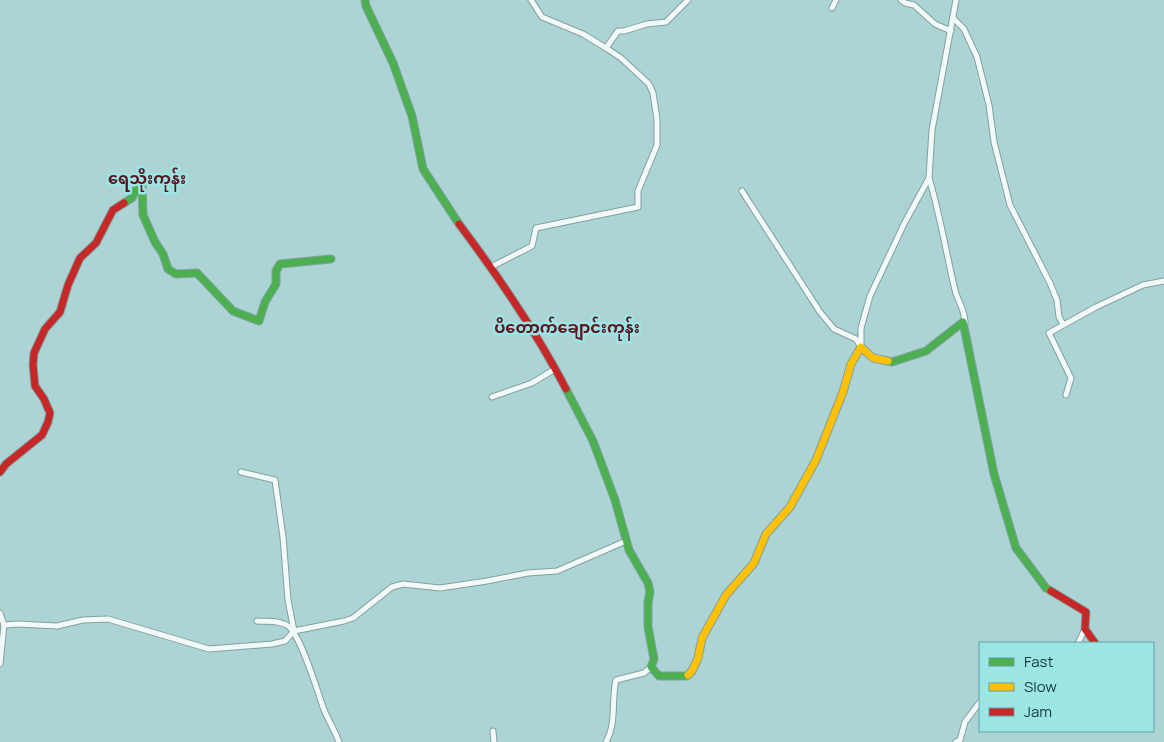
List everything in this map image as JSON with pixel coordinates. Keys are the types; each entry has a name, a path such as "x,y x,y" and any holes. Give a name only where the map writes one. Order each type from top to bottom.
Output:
{"street":[{"path":"365,0 396,71 412,116 423,169 450,213 498,276 555,369 593,441 615,500 626,541 634,560 648,582 650,592 648,626 654,659 651,668 644,674 616,680 613,726 606,742"},
{"path":"491,267 532,246 536,228 638,207 638,191 657,145 657,119 653,93 643,77 606,48 583,34 542,17 531,0"},
{"path":"606,48 618,31 647,24 666,22 688,0"},
{"path":"832,8 836,0"},
{"path":"901,0 914,5 935,24 951,31"},
{"path":"956,0 932,130 929,178 937,202 956,292 965,314 965,323 994,474 1016,548 1046,588 1086,612 1085,629 1078,642"},
{"path":"953,18 964,29 977,56 989,105 994,142 1010,206 1050,283 1057,300 1059,317 1063,324"},
{"path":"651,668 659,676 674,678 686,676 692,671 698,658 702,638 726,594 754,563 766,534 790,507 816,460 843,392 851,364 861,347 861,328 870,296 886,266 905,222 929,178"},
{"path":"0,472 6,464 42,435 45,430 50,413 44,399 35,386 34,352 45,329 60,312 68,285 80,258 96,243 113,210 132,198 140,182 142,183 143,215 168,268 176,274 197,273 233,311 259,321 265,302 276,284 276,271 280,264 331,259"},
{"path":"742,191 820,312 834,329 856,339 861,347 873,358 892,362 926,351 961,322 965,323"},
{"path":"1066,395 1071,378 1049,333 1063,324 1143,285 1164,281"},
{"path":"492,397 532,382 555,369"},
{"path":"241,472 275,480 283,537 288,600 294,631 316,684 329,722 339,742"},
{"path":"4,625 58,626 83,620 108,619 209,649 285,641 294,631 353,618 392,586 403,584 440,588 528,573 557,571 626,541"},
{"path":"0,613 4,625 0,664"},
{"path":"257,621 280,622 294,631"},
{"path":"1085,629 1094,642"},
{"path":"956,742 960,740 965,722 979,703"},
{"path":"493,731 494,742"}],"traffic: fast":[{"path":"365,0 366,6 393,63 412,116 423,169 459,224"},
{"path":"124,203 132,198 140,182 142,183 143,215 155,242 163,254 168,269 176,274 197,273 233,311 259,321 265,302 276,284 276,271 280,264 331,259"},
{"path":"888,361 892,362 926,351 963,322 994,474 1016,548 1046,588 1051,591"},
{"path":"566,389 593,441 615,500 629,550 648,583 650,592 648,627 654,659 651,667 659,676 688,675"}],"traffic: slow":[{"path":"688,675 698,658 702,638 726,595 754,563 766,534 790,507 816,460 843,392 851,364 861,347 873,358 888,361"}],"traffic: jam":[{"path":"0,472 6,464 42,435 48,422 50,413 44,399 35,386 34,353 45,329 60,312 68,285 80,258 96,243 113,210 124,203"},
{"path":"459,224 516,304 566,389"},
{"path":"1051,591 1086,612 1085,629 1094,642"}],"district":[{"name":"ရေသိုးကုန်း","path":"147,178"},
{"name":"ပိတောက်ချောင်းကုန်း","path":"567,327"}]}
